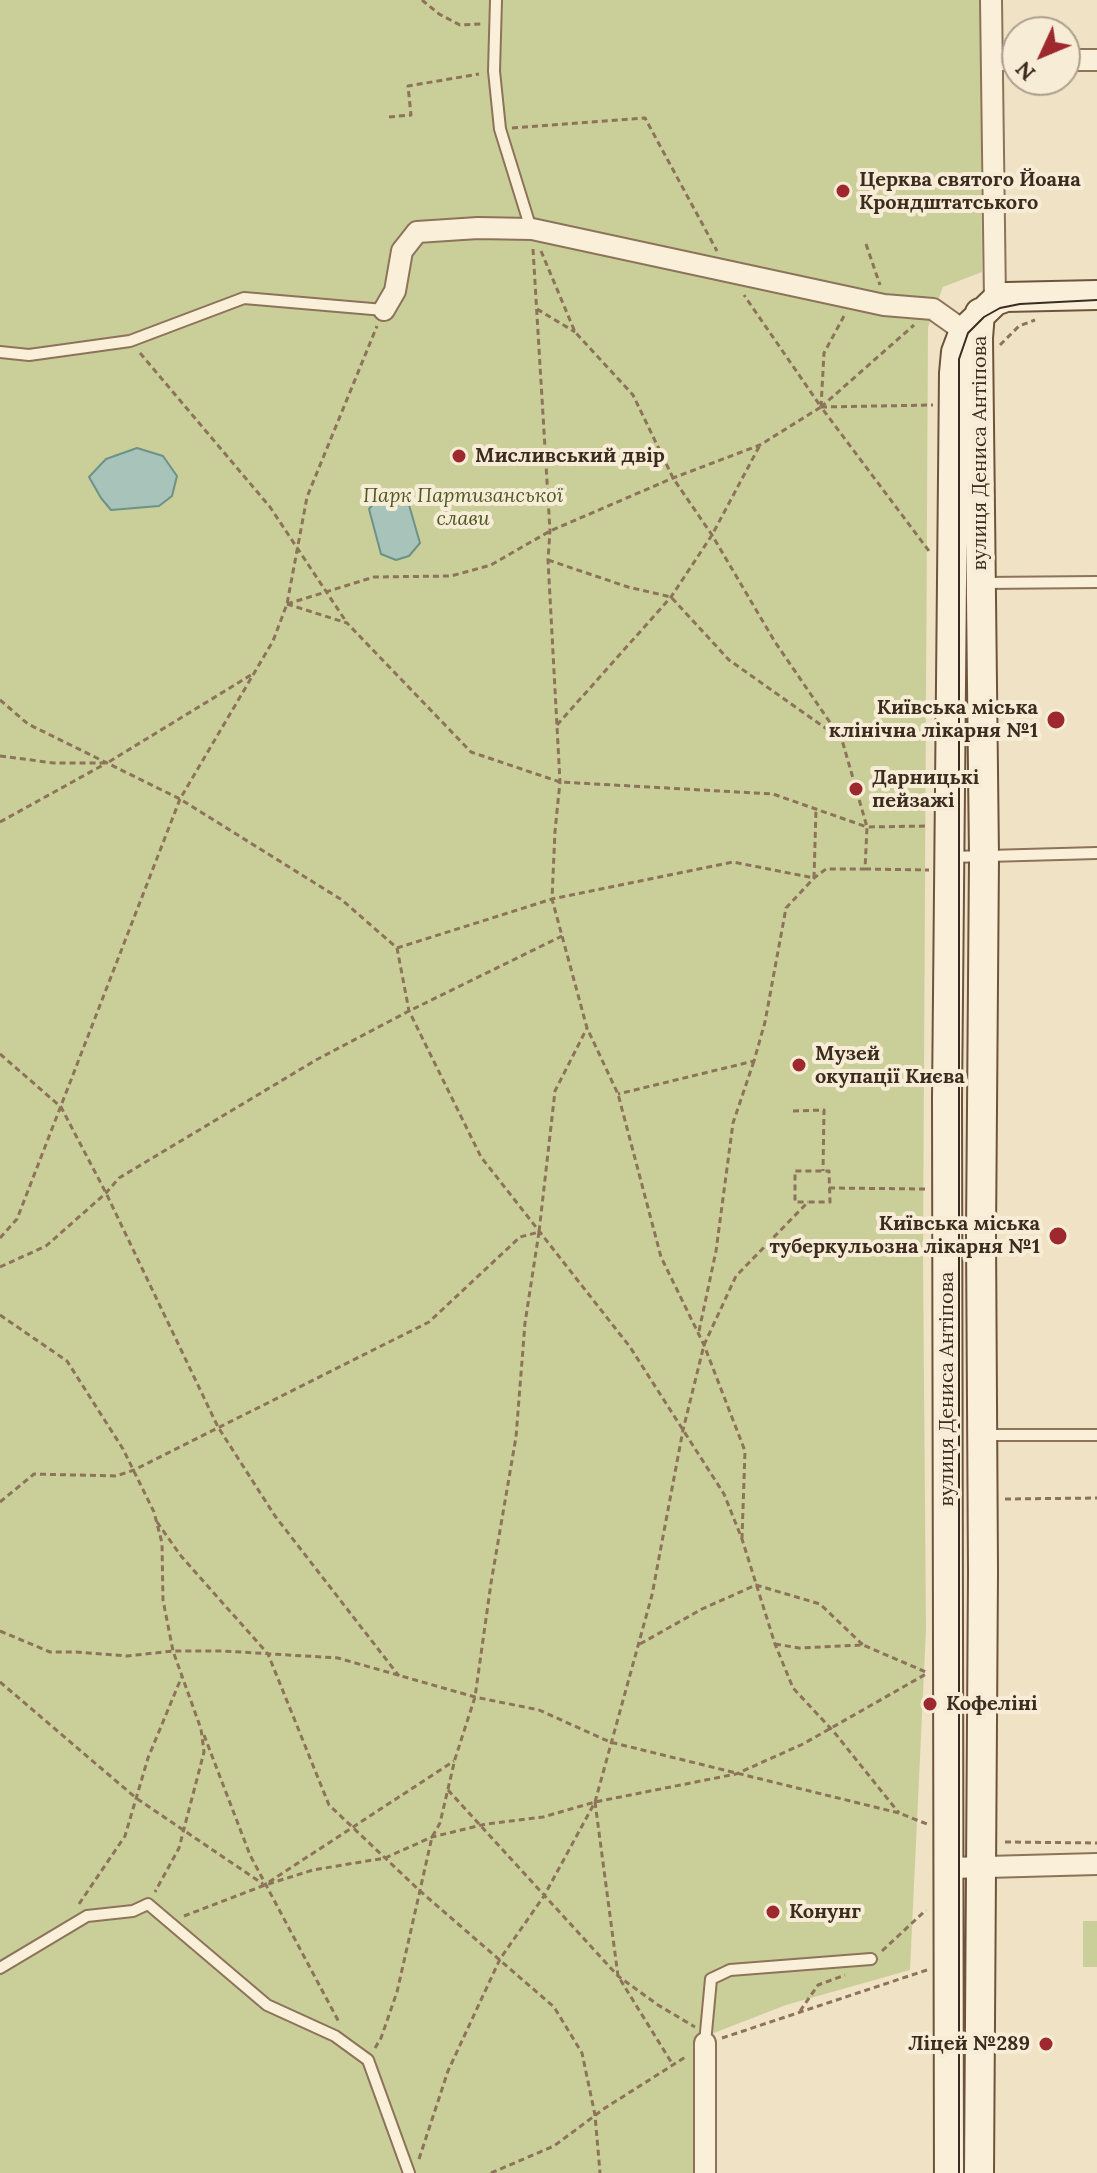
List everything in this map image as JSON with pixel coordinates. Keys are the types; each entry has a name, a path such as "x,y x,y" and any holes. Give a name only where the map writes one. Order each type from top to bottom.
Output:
{"street":[{"path":"980,315 992,60 991,0"},
{"path":"992,60 1001,60"},
{"path":"384,310 395,291 402,251 417,232 478,228 532,229 884,305 980,315 1006,297 1097,295"},
{"name":"вулиця Дениса Антіпова","path":"979,2173 984,857 980,315"},
{"name":"вулиця Дениса Антіпова","path":"949,2173 947,1098 941,863 956,352 980,315"},
{"path":"950,1868 1097,1864"},
{"path":"705,2173 706,2038"}],"lane":[{"path":"496,0 494,71 500,129 532,229"},
{"path":"0,352 29,355 130,341 244,298 384,310"},
{"path":"981,583 1097,582"},
{"path":"941,863 984,857 1097,853"},
{"path":"981,1435 1097,1435"},
{"path":"0,1968 87,1916 133,1911 148,1904 267,2005 335,2036 368,2060 409,2173"},
{"path":"706,2038 711,1979 730,1970 871,1959"}],"path":[{"path":"422,0 460,25 495,23"},
{"path":"389,117 411,115 408,86 494,71"},
{"path":"532,229 550,531 548,560 560,782 552,899 587,1028 618,1094 661,1257 704,1345 745,1451 742,1539"},
{"path":"532,229 575,332"},
{"path":"866,244 884,305"},
{"path":"853,298 824,353 821,407 930,552"},
{"path":"536,309 575,332 633,395 673,478 712,535 775,642 842,740 867,827 865,869"},
{"path":"821,407 933,309"},
{"path":"0,1238 17,1219 180,799 273,641 287,604 307,497 384,310"},
{"path":"130,341 270,507 347,623 471,752 560,782 773,794 867,827 933,826"},
{"path":"821,407 937,405"},
{"path":"557,725 671,597 712,535 760,445"},
{"path":"287,604 374,577 451,576 491,565 550,531 673,478"},
{"path":"548,560 628,587 671,597 729,660 842,740"},
{"path":"287,604 347,623"},
{"path":"0,822 107,763 254,673"},
{"path":"0,700 28,724 180,799 342,900 397,948 409,1011 481,1157 630,1347 724,1494 793,1688 899,1813"},
{"path":"0,756 54,763 107,763"},
{"path":"814,878 816,809"},
{"path":"397,948 552,899 733,862 814,878"},
{"path":"698,1334 716,1251 733,1123 765,1022 786,908 826,869 941,863"},
{"path":"0,1267 46,1246 119,1178 316,1060 562,936"},
{"path":"368,2060 381,2038 397,1992 432,1837 440,1823 455,1759 475,1697 516,1437 525,1323 555,1091 587,1028"},
{"path":"0,1054 61,1107 106,1193 218,1427 275,1516 399,1676"},
{"path":"618,1094 754,1061"},
{"path":"793,1111 824,1110 823,1171"},
{"path":"795,1171 829,1171 829,1188 830,1202 795,1202 795,1171"},
{"path":"829,1188 937,1189"},
{"path":"419,2158 448,2071 500,1959 544,1896 595,1802 652,1595 683,1430 704,1345 736,1276 808,1202"},
{"path":"0,1502 34,1474 116,1476 134,1470 429,1322 520,1237 539,1232"},
{"path":"0,1315 67,1361 134,1470 162,1543 163,1600 173,1651 201,1729 250,1855 341,2025"},
{"path":"998,1499 1097,1498"},
{"path":"155,1519 181,1556 268,1654 329,1805 420,1891 554,2007 582,2053 595,2115 600,2173"},
{"path":"640,1644 702,1609 756,1585 820,1604 863,1645 936,1677"},
{"path":"0,1631 50,1652 127,1656 173,1651 338,1658 475,1697 539,1710 610,1742 899,1813 935,1827 948,1826"},
{"path":"775,1644 799,1648 863,1645"},
{"path":"201,1729 204,1752 179,1848 148,1904 186,1917 265,1885 313,1870 385,1858 432,1837 543,1817 595,1802 736,1774 803,1744 927,1673"},
{"path":"61,1930 125,1836 148,1758 182,1675"},
{"path":"0,1682 136,1798 265,1885"},
{"path":"265,1885 455,1759"},
{"path":"448,1790 618,1976 673,2065"},
{"path":"595,1802 618,1976 706,2038"},
{"path":"998,1842 1097,1843"}],"green space":[{"name":"Парк Партизанської слави","path":"0,0 980,0 982,272 943,287 928,327 923,1256 926,1630 910,1970 786,2005 701,2038 695,2173 0,2173"},
{"path":"1083,1921 1097,1921 1097,1967 1083,1967"}],"water":[{"path":"137,448 163,456 177,476 172,496 159,506 111,510 89,477 106,459"},
{"path":"392,496 407,498 420,543 409,556 396,560 381,554 369,509 377,500"}],"tram line":[{"path":"959,2173 959,359 968,333 984,317 1000,308 1097,300"}],"place":[{"name":"Церква святого Йоана Крондштатського","path":"843,191"},
{"name":"Мисливський двір","path":"459,456"},
{"name":"Київська міська клінічна лікарня №1","path":"1056,720"},
{"name":"Дарницькі пейзажі","path":"856,789"},
{"name":"Музей окупації Києва","path":"799,1065"},
{"name":"Київська міська туберкульозна лікарня №1","path":"1058,1236"},
{"name":"Кофеліні","path":"930,1704"},
{"name":"Конунг","path":"773,1912"},
{"name":"Ліцей №289","path":"1046,2044"}]}
